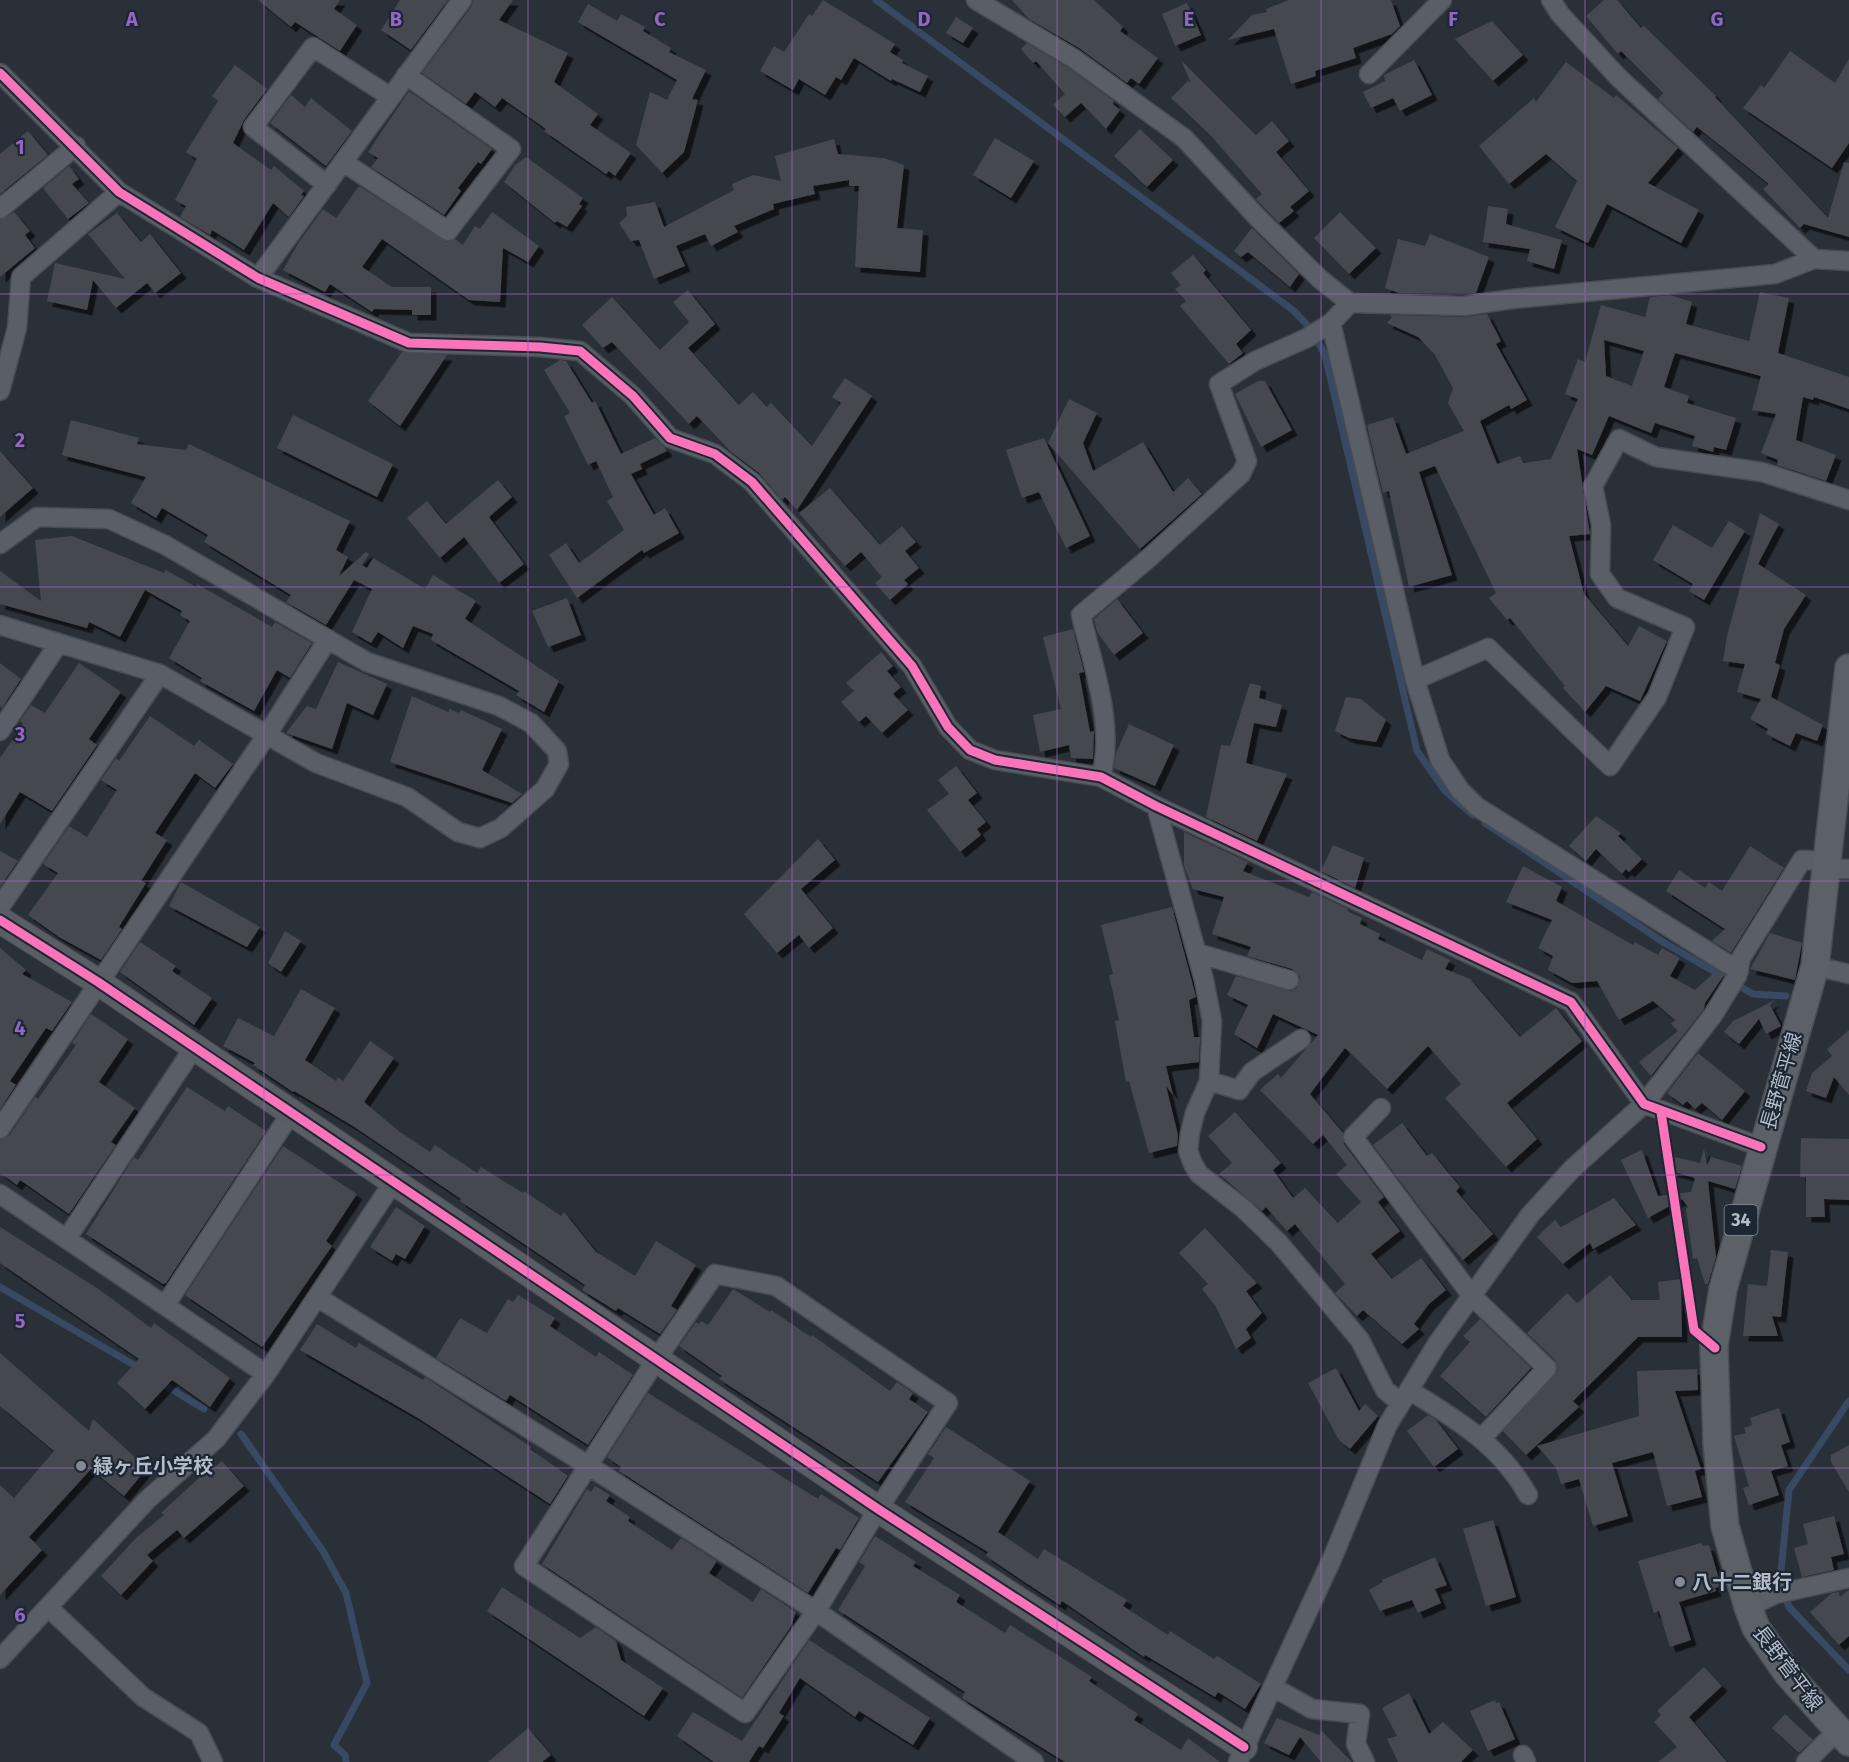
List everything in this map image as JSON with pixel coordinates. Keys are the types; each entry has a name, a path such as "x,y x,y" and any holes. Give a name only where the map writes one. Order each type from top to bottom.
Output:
{"main road":[{"name":"長野菅平線","path":"1843,1736 1788,1674 1756,1628 1748,1607 1725,1526 1717,1443 1714,1346 1723,1289 1761,1147 1815,966 1834,866 1849,668"}],"street":[{"path":"258,278 462,0"},
{"path":"976,0 1073,58 1184,138 1258,218 1320,279 1350,303 1464,306 1512,298 1775,274 1814,259 1849,261"},
{"path":"1369,74 1442,0"},
{"path":"1551,0 1560,14 1619,78 1814,259"},
{"path":"327,185 253,127 313,47 391,97"},
{"path":"0,72 76,146 119,192 258,278 409,343 540,347 580,351 633,396 670,438 715,454 752,483 912,666 948,727 970,750 994,760 1101,777 1156,806 1571,1002 1644,1104 1761,1147"},
{"path":"343,162 448,231 511,149 406,75"},
{"path":"0,209 76,146"},
{"path":"1,386 17,328 21,277 119,192"},
{"path":"1101,777 1107,754 1105,719 1081,615 1149,558 1241,474 1247,461 1219,384 1255,361 1320,330 1350,303"},
{"path":"1320,330 1383,537 1415,680 1440,760 1460,790 1477,807 1736,978"},
{"path":"1415,680 1488,648 1610,766 1657,697 1685,627 1617,597 1600,574 1601,525 1593,486 1618,439 1656,457 1762,472 1849,500"},
{"path":"0,544 36,517 66,516 109,519 165,545 368,662 500,706 531,723 557,751 559,764 545,789 501,828 480,838 458,832 407,797 316,763 160,674 0,625"},
{"path":"0,1129 266,736 328,639"},
{"path":"0,731 59,643"},
{"path":"0,907 160,674"},
{"path":"1156,806 1197,953 1212,1021 1209,1081 1195,1113 1190,1133 1188,1151 1193,1164 1199,1174 1244,1209 1279,1243 1360,1340 1385,1390 1464,1424 1514,1471 1528,1495"},
{"path":"0,920 98,982 193,1049 394,1181 1241,1754 1332,1558 1387,1426 1437,1344 1530,1215 1558,1184 1644,1104 1713,1015 1736,978 1742,958 1802,860 1834,866"},
{"path":"1197,953 1289,980"},
{"path":"1815,966 1849,974"},
{"path":"1209,1081 1239,1090 1252,1072 1301,1039"},
{"path":"67,1238 193,1049"},
{"path":"1381,1108 1353,1137 1472,1296 1547,1368 1481,1439"},
{"path":"166,1304 291,1113"},
{"path":"0,1659 147,1500 216,1439 266,1374 394,1181"},
{"path":"0,1194 166,1304 266,1374"},
{"path":"715,1274 777,1286 948,1403 878,1509 816,1611 745,1713 524,1566 589,1466 656,1360 715,1274"},
{"path":"317,1297 589,1466 816,1611 1034,1762"},
{"path":"1748,1607 1783,1593 1849,1578"},
{"path":"48,1607 143,1697 199,1733 213,1762"},
{"path":"1273,1687 1312,1709 1360,1714 1356,1744 1365,1762"},
{"path":"1806,1762 1843,1736"}],"building":[{"path":"258,0 340,0 334,9 357,25 340,51 295,22 291,27"},
{"path":"400,0 448,0 411,50 381,30"},
{"path":"473,0 513,0 499,20 568,53 554,82 598,114 590,125 631,153 615,176 609,171 606,174 544,131 546,129 502,98 495,107 475,92 466,104 422,73 471,7"},
{"path":"823,0 895,44 890,52 903,60 902,63 928,76 920,92 892,79 891,81 854,58 841,80 836,77 825,95 799,79 793,90 760,71 774,46 784,52 809,14 812,16"},
{"path":"1012,0 1094,0 1123,27 1120,31 1158,58 1139,84 1131,78 1127,83 1079,48 1029,19"},
{"path":"1289,0 1391,0 1400,26 1392,34 1353,48 1356,58 1315,71 1316,76 1291,84 1274,29 1228,40 1252,15 1267,12 1266,9"},
{"path":"1604,0 1617,0 1641,28 1644,26 1716,96 1828,218 1844,162 1849,163 1849,237 1804,224 1800,228 1763,189 1769,184 1697,127 1693,132 1658,99 1663,93 1621,51 1618,54 1586,16"},
{"path":"1187,3 1201,35 1175,46 1162,14"},
{"path":"588,4 617,21 621,14 645,27 643,31 671,48 669,52 706,70 692,99 698,100 684,152 662,173 636,145 650,92 667,100 677,80 578,22"},
{"path":"956,17 973,28 963,43 946,33"},
{"path":"1492,21 1523,55 1493,81 1455,39"},
{"path":"1027,43 1067,67 1114,101 1113,104 1120,110 1106,129 1081,103 1065,117 1053,105 1065,94 1036,61 1033,63 1021,49"},
{"path":"1790,51 1835,83 1849,59 1849,143 1832,168 1743,108 1761,85 1764,88"},
{"path":"1181,60 1256,135 1272,121 1289,141 1276,152 1309,191 1290,207 1294,211 1279,223 1256,199 1262,194 1211,136 1171,98 1188,81 1191,83"},
{"path":"1414,60 1432,95 1400,111 1393,98 1371,108 1363,92 1385,81 1384,75"},
{"path":"1566,62 1614,98 1616,95 1678,148 1648,183 1699,210 1681,243 1607,204 1588,243 1555,227 1577,181 1546,154 1509,184 1479,146 1534,98 1536,102"},
{"path":"235,65 267,89 244,120 233,143 271,170 274,166 304,191 301,195 304,196 289,217 273,203 244,250 212,230 210,235 180,217 186,206 175,200 197,159 186,152 218,101 212,96"},
{"path":"409,91 492,149 481,164 478,162 458,188 461,191 444,215 371,167 378,158 368,152"},
{"path":"291,95 305,107 311,98 352,131 326,166 270,123"},
{"path":"1140,129 1173,160 1147,187 1114,156"},
{"path":"28,131 48,155 0,194 0,154"},
{"path":"995,138 1034,161 1011,198 973,175"},
{"path":"834,139 838,154 884,158 904,165 897,228 923,230 920,272 855,267 859,186 849,186 849,180 813,186 815,194 773,204 774,209 734,226 738,232 711,246 705,234 676,246 685,266 654,279 639,240 631,241 619,223 627,216 626,207 655,202 664,227 734,190 732,184 753,175 781,181 775,156"},
{"path":"526,157 583,198 579,204 582,206 567,227 557,221 555,223 504,182 515,165"},
{"path":"69,166 79,179 72,184 89,203 68,219 43,188"},
{"path":"359,186 447,242 455,239 463,245 475,226 480,229 492,212 539,246 528,262 503,248 500,302 469,300 382,239 362,267 392,287 431,287 431,315 412,315 412,310 374,309 372,312 330,284 325,292 283,270 299,242 323,209 336,218"},
{"path":"1488,206 1508,209 1506,224 1562,240 1554,269 1527,261 1530,249 1483,242"},
{"path":"14,212 30,231 25,235 35,248 0,277 0,220"},
{"path":"1340,212 1376,248 1349,274 1314,238"},
{"path":"117,213 141,242 150,234 181,273 155,293 147,283 116,308 93,280 87,310 47,301 55,263 125,279 88,234"},
{"path":"1252,228 1299,274 1290,287 1248,252 1241,257 1234,251"},
{"path":"1430,234 1489,257 1476,293 1399,293 1385,288 1398,239 1425,246"},
{"path":"1193,255 1206,270 1203,273 1251,330 1236,344 1243,353 1229,364 1180,306 1186,301 1175,289 1181,285 1171,273"},
{"path":"688,290 715,324 688,348 739,405 753,392 767,407 771,403 812,446 841,403 832,397 845,378 872,396 797,510 785,497 782,500 759,473 731,452 697,416 689,424 612,342 603,348 582,325 612,297 660,350 689,322 673,302"},
{"path":"1760,292 1789,298 1778,353 1849,377 1849,409 1814,397 1813,400 1803,397 1796,440 1836,455 1826,481 1777,465 1778,460 1761,453 1776,414 1752,410 1761,376 1675,353 1664,387 1689,396 1687,403 1736,418 1726,450 1714,447 1713,452 1692,446 1695,436 1655,423 1651,433 1609,416 1592,455 1577,449 1590,534 1569,536 1584,594 1628,646 1639,626 1667,641 1640,701 1606,686 1585,712 1563,688 1565,686 1510,618 1507,620 1489,598 1496,593 1435,466 1419,472 1452,575 1409,587 1389,491 1383,493 1367,425 1393,417 1406,454 1464,431 1448,403 1453,388 1435,355 1418,337 1387,323 1392,317 1390,315 1464,317 1487,314 1501,341 1496,344 1527,400 1511,409 1509,405 1480,421 1497,464 1520,456 1523,463 1551,459 1578,399 1565,394 1578,359 1585,362 1601,305 1645,317 1650,297 1670,295 1692,302 1686,324 1749,341","holes":["1604,340 1644,351 1632,386 1606,376"]},
{"path":"402,352 447,355 400,426 368,401"},
{"path":"560,360 566,361 592,403 595,401 621,454 655,438 665,448 667,451 640,464 642,469 631,474 654,515 665,508 679,533 644,553 642,550 577,598 549,555 566,543 579,563 624,530 607,501 613,497 596,461 588,465 564,416 570,413 544,370"},
{"path":"1258,381 1265,381 1292,430 1261,447 1235,394"},
{"path":"1069,399 1097,413 1083,443 1093,471 1143,442 1173,492 1188,478 1202,494 1140,549 1048,443"},
{"path":"293,415 393,464 377,497 277,448"},
{"path":"71,420 139,438 137,444 186,450 189,444 350,521 336,550 348,557 339,576 366,552 369,554 362,565 367,568 373,558 425,589 433,575 476,601 465,619 559,681 544,712 516,695 519,691 431,640 433,634 413,626 403,648 378,632 371,643 352,632 372,589 354,580 326,625 286,602 291,595 204,542 208,535 162,508 156,518 131,503 146,477 62,455"},
{"path":"1044,438 1090,536 1066,548 1039,492 1022,498 1006,450"},
{"path":"0,451 33,488 0,517"},
{"path":"498,480 512,497 489,517 524,564 499,583 464,537 440,558 407,518 427,501 446,524"},
{"path":"830,488 880,545 902,526 916,542 905,551 919,568 904,580 908,584 890,600 875,583 882,577 861,552 845,566 799,513"},
{"path":"1760,513 1779,524 1758,564 1806,595 1784,629 1775,663 1780,665 1771,697 1823,725 1817,741 1796,733 1790,746 1766,734 1768,729 1750,719 1761,699 1737,692 1745,664 1723,661 1727,636"},
{"path":"1729,521 1745,531 1704,600 1689,591 1693,584 1653,560 1673,525 1712,548"},
{"path":"72,536 164,573 166,570 196,587 197,584 272,627 275,622 312,643 290,678 277,670 254,711 200,681 202,678 169,658 190,621 180,615 182,611 145,590 120,637 89,622 87,628 0,604 0,571 41,601 35,540"},
{"path":"567,598 581,635 548,647 532,611"},
{"path":"1117,599 1143,633 1114,655 1097,632 1094,619"},
{"path":"1073,629 1084,672 1079,673 1090,732 1094,731 1093,759 1071,758 1069,745 1040,752 1033,715 1061,709 1043,637"},
{"path":"881,652 893,666 887,671 901,687 893,694 908,710 882,733 866,716 859,722 841,702 854,691 846,683"},
{"path":"338,662 387,684 373,715 347,703 332,749 286,733 307,706 316,709"},
{"path":"0,663 21,679 2,708 0,706"},
{"path":"79,663 121,692 89,739 97,745 52,811 20,792 0,824 0,758 18,732 23,723 20,721 31,705 45,713"},
{"path":"1250,683 1261,686 1259,698 1282,705 1276,727 1254,723 1246,763 1287,774 1257,841 1206,817 1221,745 1230,746"},
{"path":"412,696 448,712 450,709 459,713 461,710 502,729 482,770 522,794 512,803 390,762"},
{"path":"1346,697 1361,699 1386,720 1376,742 1349,738 1335,731"},
{"path":"150,716 194,746 199,740 233,764 215,788 195,773 155,833 167,840 141,881 146,883 119,927 122,929 101,960 59,937 28,915 58,873 43,864 69,826 87,837 117,790 101,780 116,758 119,761"},
{"path":"1129,724 1174,745 1155,786 1114,768 1116,753"},
{"path":"956,766 977,793 968,800 986,822 977,829 981,835 960,852 927,810 949,794 938,780"},
{"path":"1596,816 1621,833 1618,836 1642,859 1629,872 1626,869 1622,874 1596,849 1586,861 1569,846"},
{"path":"1184,832 1248,862 1243,871 1309,897 1312,892 1348,909 1347,911 1362,918 1360,924 1380,934 1378,939 1422,960 1427,949 1450,960 1445,969 1470,979 1520,1037 1556,1008 1582,1041 1507,1103 1537,1139 1506,1167 1445,1098 1461,1084 1428,1046 1387,1089 1345,1048 1310,1094 1343,1133 1344,1144 1384,1197 1378,1202 1400,1231 1371,1254 1392,1279 1421,1258 1446,1290 1429,1304 1414,1324 1419,1329 1402,1344 1363,1310 1357,1316 1335,1293 1345,1284 1295,1224 1287,1231 1266,1207 1262,1211 1219,1174 1232,1163 1208,1136 1235,1112 1281,1163 1273,1170 1293,1198 1305,1188 1338,1223 1361,1202 1336,1174 1347,1165 1323,1135 1313,1144 1260,1090 1278,1074 1281,1078 1318,1035 1273,1014 1257,1048 1234,1034 1248,1005 1227,995 1236,976 1291,991 1297,988 1300,977 1292,969 1247,956 1251,947 1212,934 1224,897 1193,889 1184,866"},
{"path":"818,839 835,860 801,889 833,928 809,948 799,935 777,953 744,914"},
{"path":"1333,845 1364,858 1355,888 1321,871"},
{"path":"1750,846 1784,868 1731,953 1712,941 1725,929 1666,891 1679,870 1705,888 1709,882 1722,891"},
{"path":"0,851 18,861 0,887"},
{"path":"1523,866 1562,887 1556,901 1633,945 1635,942 1658,955 1662,948 1680,958 1670,976 1695,990 1717,970 1724,975 1705,1003 1704,1009 1651,1076 1639,1062 1678,1031 1671,1024 1675,1020 1653,1001 1619,1020 1597,981 1572,983 1548,970 1553,956 1538,948 1552,920 1506,902"},
{"path":"181,882 260,927 247,947 169,906"},
{"path":"1172,907 1196,997 1189,1000 1194,1037 1200,1037 1199,1062 1166,1066 1173,1095 1166,1086 1178,1135 1177,1146 1149,1153 1129,1081 1126,1082 1115,1021 1119,1020 1109,975 1113,974 1101,925"},
{"path":"285,931 301,941 281,972 268,963"},
{"path":"1770,933 1802,943 1795,980 1750,969"},
{"path":"140,942 176,966 172,971 212,998 194,1025 120,972"},
{"path":"0,948 26,970 22,974 72,1002 52,1031 46,1028 10,1081 16,1085 0,1109"},
{"path":"301,989 335,1008 305,1060 336,1081 338,1077 343,1081 370,1041 394,1058 364,1102 400,1132 430,1152 435,1145 477,1173 481,1167 523,1193 524,1191 561,1216 564,1212 596,1252 635,1276 656,1241 696,1265 671,1306 677,1310 660,1334 618,1308 616,1311 582,1290 585,1285 460,1201 461,1199 353,1126 293,1092 253,1065 255,1063 223,1046 238,1018 274,1036"},
{"path":"1775,1000 1770,1005 1781,1026 1766,1034 1759,1019 1739,1044 1724,1032 1733,1021"},
{"path":"91,1014 128,1039 99,1082 135,1108 111,1142 116,1145 69,1214 20,1180 17,1185 0,1173 0,1140 9,1136 35,1097 38,1099 76,1045 72,1043"},
{"path":"1849,1030 1849,1095 1834,1077 1826,1098 1806,1091 1812,1073 1832,1056 1827,1049"},
{"path":"1698,1053 1745,1091 1722,1120 1702,1103 1695,1109 1687,1101 1683,1105 1667,1093"},
{"path":"187,1087 225,1111 228,1106 266,1131 166,1283 163,1284 86,1234 134,1157 138,1160"},
{"path":"1402,1123 1427,1156 1432,1153 1460,1187 1456,1191 1493,1234 1463,1260 1430,1221 1373,1145"},
{"path":"1801,1138 1849,1139 1849,1200 1824,1199 1825,1217 1806,1217 1806,1177 1800,1177"},
{"path":"283,1146 357,1194 326,1241 332,1246 262,1347 185,1295"},
{"path":"1704,1149 1707,1165 1711,1157 1742,1166 1735,1189 1708,1181 1716,1257 1708,1284 1705,1284 1697,1258 1693,1259 1686,1209 1688,1207 1682,1199 1648,1218 1621,1160 1642,1150 1658,1196 1691,1192 1695,1178 1671,1171 1675,1157 1700,1163"},
{"path":"1614,1198 1636,1225 1593,1249 1590,1243 1563,1264 1537,1237 1555,1220 1561,1227"},
{"path":"396,1207 425,1226 405,1259 396,1254 392,1261 370,1247"},
{"path":"0,1227 100,1290 151,1328 154,1323 230,1378 210,1407 172,1380 145,1409 117,1383 139,1359 0,1263"},
{"path":"1205,1228 1257,1283 1246,1291 1262,1313 1246,1329 1251,1338 1236,1349 1216,1307 1202,1289 1208,1284 1179,1253"},
{"path":"1771,1250 1788,1252 1781,1317 1772,1316 1778,1336 1743,1336 1748,1284 1767,1286"},
{"path":"1610,1275 1632,1300 1660,1300 1658,1282 1681,1279 1682,1337 1638,1337 1573,1401 1579,1407 1526,1455 1503,1431 1558,1370 1555,1360 1527,1333 1567,1293 1577,1303"},
{"path":"733,1289 770,1312 771,1310 811,1337 812,1335 890,1391 897,1382 913,1393 909,1399 928,1412 878,1482 719,1379 722,1376 679,1346 696,1322 699,1324 701,1321 708,1325"},
{"path":"518,1295 555,1318 550,1326 596,1357 599,1352 633,1375 588,1445 510,1395 506,1401 436,1358 460,1318 487,1333 508,1299 513,1302"},
{"path":"1480,1319 1531,1368 1486,1417 1440,1376 1470,1342 1463,1336"},
{"path":"317,1324 356,1348 359,1343 423,1380 425,1377 531,1447 530,1449 568,1476 550,1504 418,1418 300,1350"},
{"path":"0,1353 89,1431 93,1419 147,1468 124,1496 91,1469 29,1537 42,1550 0,1595 0,1485 14,1498 54,1451 0,1406"},
{"path":"1336,1368 1359,1411 1365,1404 1378,1416 1350,1449 1339,1440 1308,1383"},
{"path":"1697,1369 1698,1390 1675,1391 1701,1469 1695,1471 1702,1497 1667,1506 1653,1452 1612,1463 1628,1516 1593,1526 1579,1479 1561,1484 1556,1468 1537,1446 1639,1416 1637,1371"},
{"path":"648,1393 818,1499 821,1494 859,1518 840,1550 836,1548 808,1593 619,1471 621,1467 607,1457"},
{"path":"1779,1408 1790,1442 1781,1445 1788,1466 1771,1471 1779,1495 1749,1505 1743,1488 1749,1486 1734,1436 1746,1433 1744,1428 1752,1425 1750,1418"},
{"path":"1428,1415 1436,1420 1458,1449 1434,1467 1407,1431"},
{"path":"946,1427 1030,1481 998,1532 1038,1559 1044,1549 1127,1600 1123,1606 1168,1635 1170,1631 1214,1659 1217,1656 1261,1684 1245,1709 1218,1692 1215,1697 1145,1655 1144,1657 1062,1601 1060,1605 1023,1581 986,1556 988,1552 905,1502 934,1458 928,1454"},
{"path":"1849,1445 1849,1492 1831,1462 1831,1455"},
{"path":"222,1461 244,1486 184,1538 177,1530 147,1555 153,1561 121,1595 101,1576 137,1537 164,1515 161,1513 214,1464 216,1466"},
{"path":"595,1486 610,1495 606,1501 630,1517 628,1521 672,1550 681,1538 717,1561 709,1573 753,1602 761,1589 796,1612 790,1628 742,1698 542,1564 587,1489 591,1492"},
{"path":"1834,1516 1844,1554 1831,1557 1834,1570 1802,1577 1794,1548 1808,1544 1803,1524"},
{"path":"1493,1520 1516,1597 1486,1606 1463,1529"},
{"path":"875,1536 916,1562 913,1566 960,1595 956,1602 1005,1633 1010,1625 1092,1677 1089,1681 1138,1714 1134,1720 1181,1750 1188,1738 1220,1762 1065,1762 962,1698 965,1692 838,1610 865,1566 859,1562"},
{"path":"1701,1543 1703,1546 1709,1545 1721,1586 1715,1588 1716,1591 1679,1602 1691,1640 1670,1647 1659,1611 1654,1613 1638,1561"},
{"path":"1435,1557 1447,1585 1435,1589 1441,1603 1418,1613 1412,1600 1380,1611 1369,1590 1383,1582 1382,1580"},
{"path":"502,1587 580,1638 596,1627 616,1641 621,1660 663,1688 644,1716 487,1611"},
{"path":"1849,1590 1849,1636 1839,1645 1810,1612 1832,1593 1839,1592 1840,1597"},
{"path":"809,1640 930,1718 913,1745 859,1711 855,1717 800,1678 779,1713 784,1716 763,1748 759,1746 749,1762 714,1762 677,1736 693,1712 742,1741"},
{"path":"1704,1667 1722,1686 1689,1717 1727,1762 1658,1762 1677,1747 1654,1722 1661,1715 1657,1711"},
{"path":"1409,1693 1429,1734 1443,1722 1473,1750 1461,1762 1398,1762 1387,1739 1397,1736 1382,1708"},
{"path":"1495,1700 1496,1703 1499,1702 1515,1739 1488,1751 1470,1711"},
{"path":"1785,1714 1813,1740 1799,1753 1772,1728"},
{"path":"1277,1718 1319,1735 1322,1731 1352,1762 1321,1762 1300,1737 1289,1755 1264,1743"},
{"path":"528,1728 551,1755 542,1762 488,1762"}],"waterway":[{"path":"876,0 1294,311 1311,329 1325,355 1417,751 1445,791 1473,815"},
{"path":"1485,823 1663,942 1753,994 1786,996"},
{"path":"0,1287 141,1369"},
{"path":"160,1382 204,1409"},
{"path":"1849,1401 1789,1490 1780,1581 1789,1607 1849,1670"},
{"path":"241,1434 323,1551 346,1593 367,1683 334,1745 345,1755 346,1762"}],"cycle path":[{"path":"0,73 119,192 258,278 409,343 540,347 580,351 633,396 670,438 715,454 752,482 912,666 948,727 970,750 995,760 1101,777 1156,806 1571,1002 1644,1104 1761,1147"},
{"path":"0,920 98,982 878,1509 1244,1747"},
{"path":"1661,1112 1694,1330 1715,1348"}],"place":[{"name":"緑ヶ丘小学校","path":"81,1466"},
{"name":"八十二銀行","path":"1680,1582"}]}
